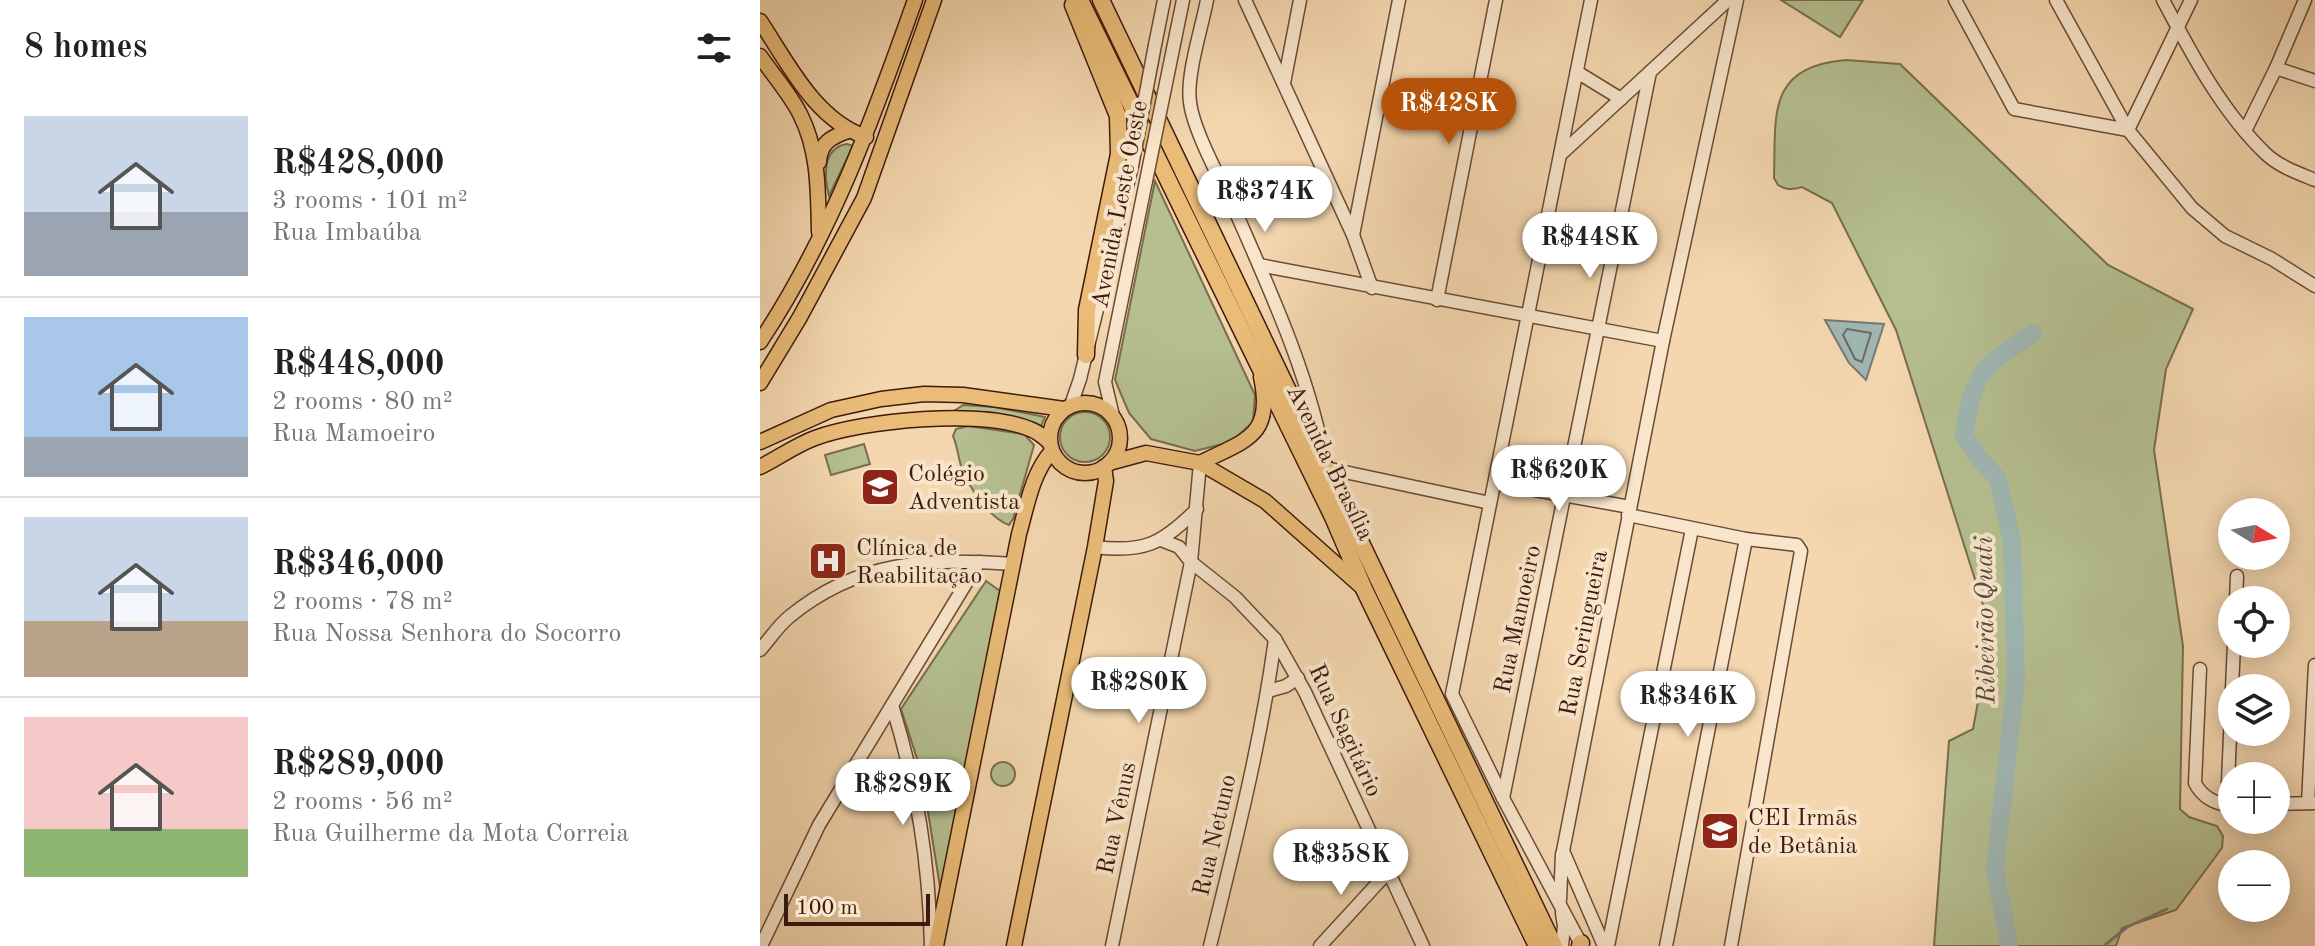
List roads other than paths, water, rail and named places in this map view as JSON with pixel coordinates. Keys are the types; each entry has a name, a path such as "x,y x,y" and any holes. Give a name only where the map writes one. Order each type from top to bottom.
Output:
{"highway":[{"path":"1071,0 1112,97 1120,130 1119,154 1087,310 1086,355"},
{"name":"Avenida Brasília","path":"1080,0 1333,517 1364,589 1537,946"},
{"name":"Avenida Brasília","path":"1101,0 1554,946"}],"main road":[{"path":"760,342 777,317 819,237 866,137 915,0"},
{"path":"760,383 800,317 864,198 934,0"},
{"path":"760,21 768,43 833,120 848,131 866,137 873,150 864,198"},
{"path":"760,56 800,113 818,173"},
{"path":"819,237 820,151 824,144 848,131"},
{"path":"1200,463 1244,443 1261,426 1264,392 1258,365"},
{"path":"760,442 831,410 924,394 963,395 1068,407 1094,403 1146,453"},
{"path":"934,946 1013,564 1033,487 1051,447 1050,431 1054,420 1068,407"},
{"path":"808,420 815,438"},
{"path":"760,467 815,438 865,425 981,420 1026,427 1040,434 1061,464 1071,470 1094,472 1146,453 1200,463 1265,501 1364,589"},
{"path":"1014,946 1095,547 1107,465 1118,449 1116,421"}],"street":[{"path":"1068,407 1086,355 1132,166 1164,0"},
{"path":"1207,0 1189,101 1293,348 1318,422 1326,468 1490,503"},
{"path":"1245,0 1353,235 1372,288"},
{"path":"1284,83 1300,0"},
{"path":"1353,235 1399,0"},
{"path":"1437,300 1496,0"},
{"path":"1581,945 1452,694 1591,0"},
{"path":"1561,154 1728,0"},
{"name":"Rua Seringueira","path":"1562,946 1563,851 1663,341 1737,0"},
{"path":"1955,0 2014,109 2128,130"},
{"path":"2056,0 2128,130 2192,208 2225,236 2272,259 2315,286"},
{"path":"2163,0 2218,93 2245,131 2268,156 2291,171 2315,180"},
{"path":"2128,130 2191,0"},
{"path":"2245,131 2305,0"},
{"name":"Avenida Leste Oeste","path":"1116,421 1105,382 1183,3"},
{"path":"2276,68 2315,81"},
{"path":"1577,72 1621,99"},
{"name":"Rua Mamoeiro","path":"1503,798 1650,72"},
{"path":"1259,265 1663,341"},
{"name":"Rua Vênus","path":"1112,946 1191,562 1200,463"},
{"path":"1495,483 1565,496 1692,529 1797,545 1801,551 1731,946"},
{"path":"1095,547 1122,550 1147,547 1161,540 1197,509"},
{"path":"1606,946 1692,529"},
{"path":"1666,946 1746,539"},
{"name":"Rua Sagitário","path":"1161,540 1179,547 1191,562 1235,597 1275,639 1298,678 1423,946"},
{"path":"760,650 788,618 835,586 883,568 930,562 1013,564"},
{"path":"761,946 764,927 819,825 979,562"},
{"path":"2237,576 2237,586"},
{"name":"Rua Netuno","path":"1210,946 1247,798 1275,639"},
{"path":"2290,804 2311,803 2315,665"},
{"path":"2200,669 2195,783 2200,793 2218,801"},
{"path":"1268,691 1286,686 1298,678"},
{"path":"892,705 911,767 930,880 934,946"},
{"path":"1563,851 1606,946"},
{"path":"1320,946 1388,872"}],"water":[{"path":"1825,320 1884,324 1866,380 1849,363"}],"waterway":[{"name":"Ribeirão Quati","path":"2009,946 1995,869 2016,680 2012,542 1998,479 1964,435 1972,397 1983,373 2033,333"},
{"path":"2104,946 2127,927 2167,909"}],"place":[{"name":"Colégio Adventista","path":"880,487"},
{"name":"Clínica de Reabilitação","path":"828,561"},
{"name":"CEI Irmãs de Betânia","path":"1720,831"}]}
